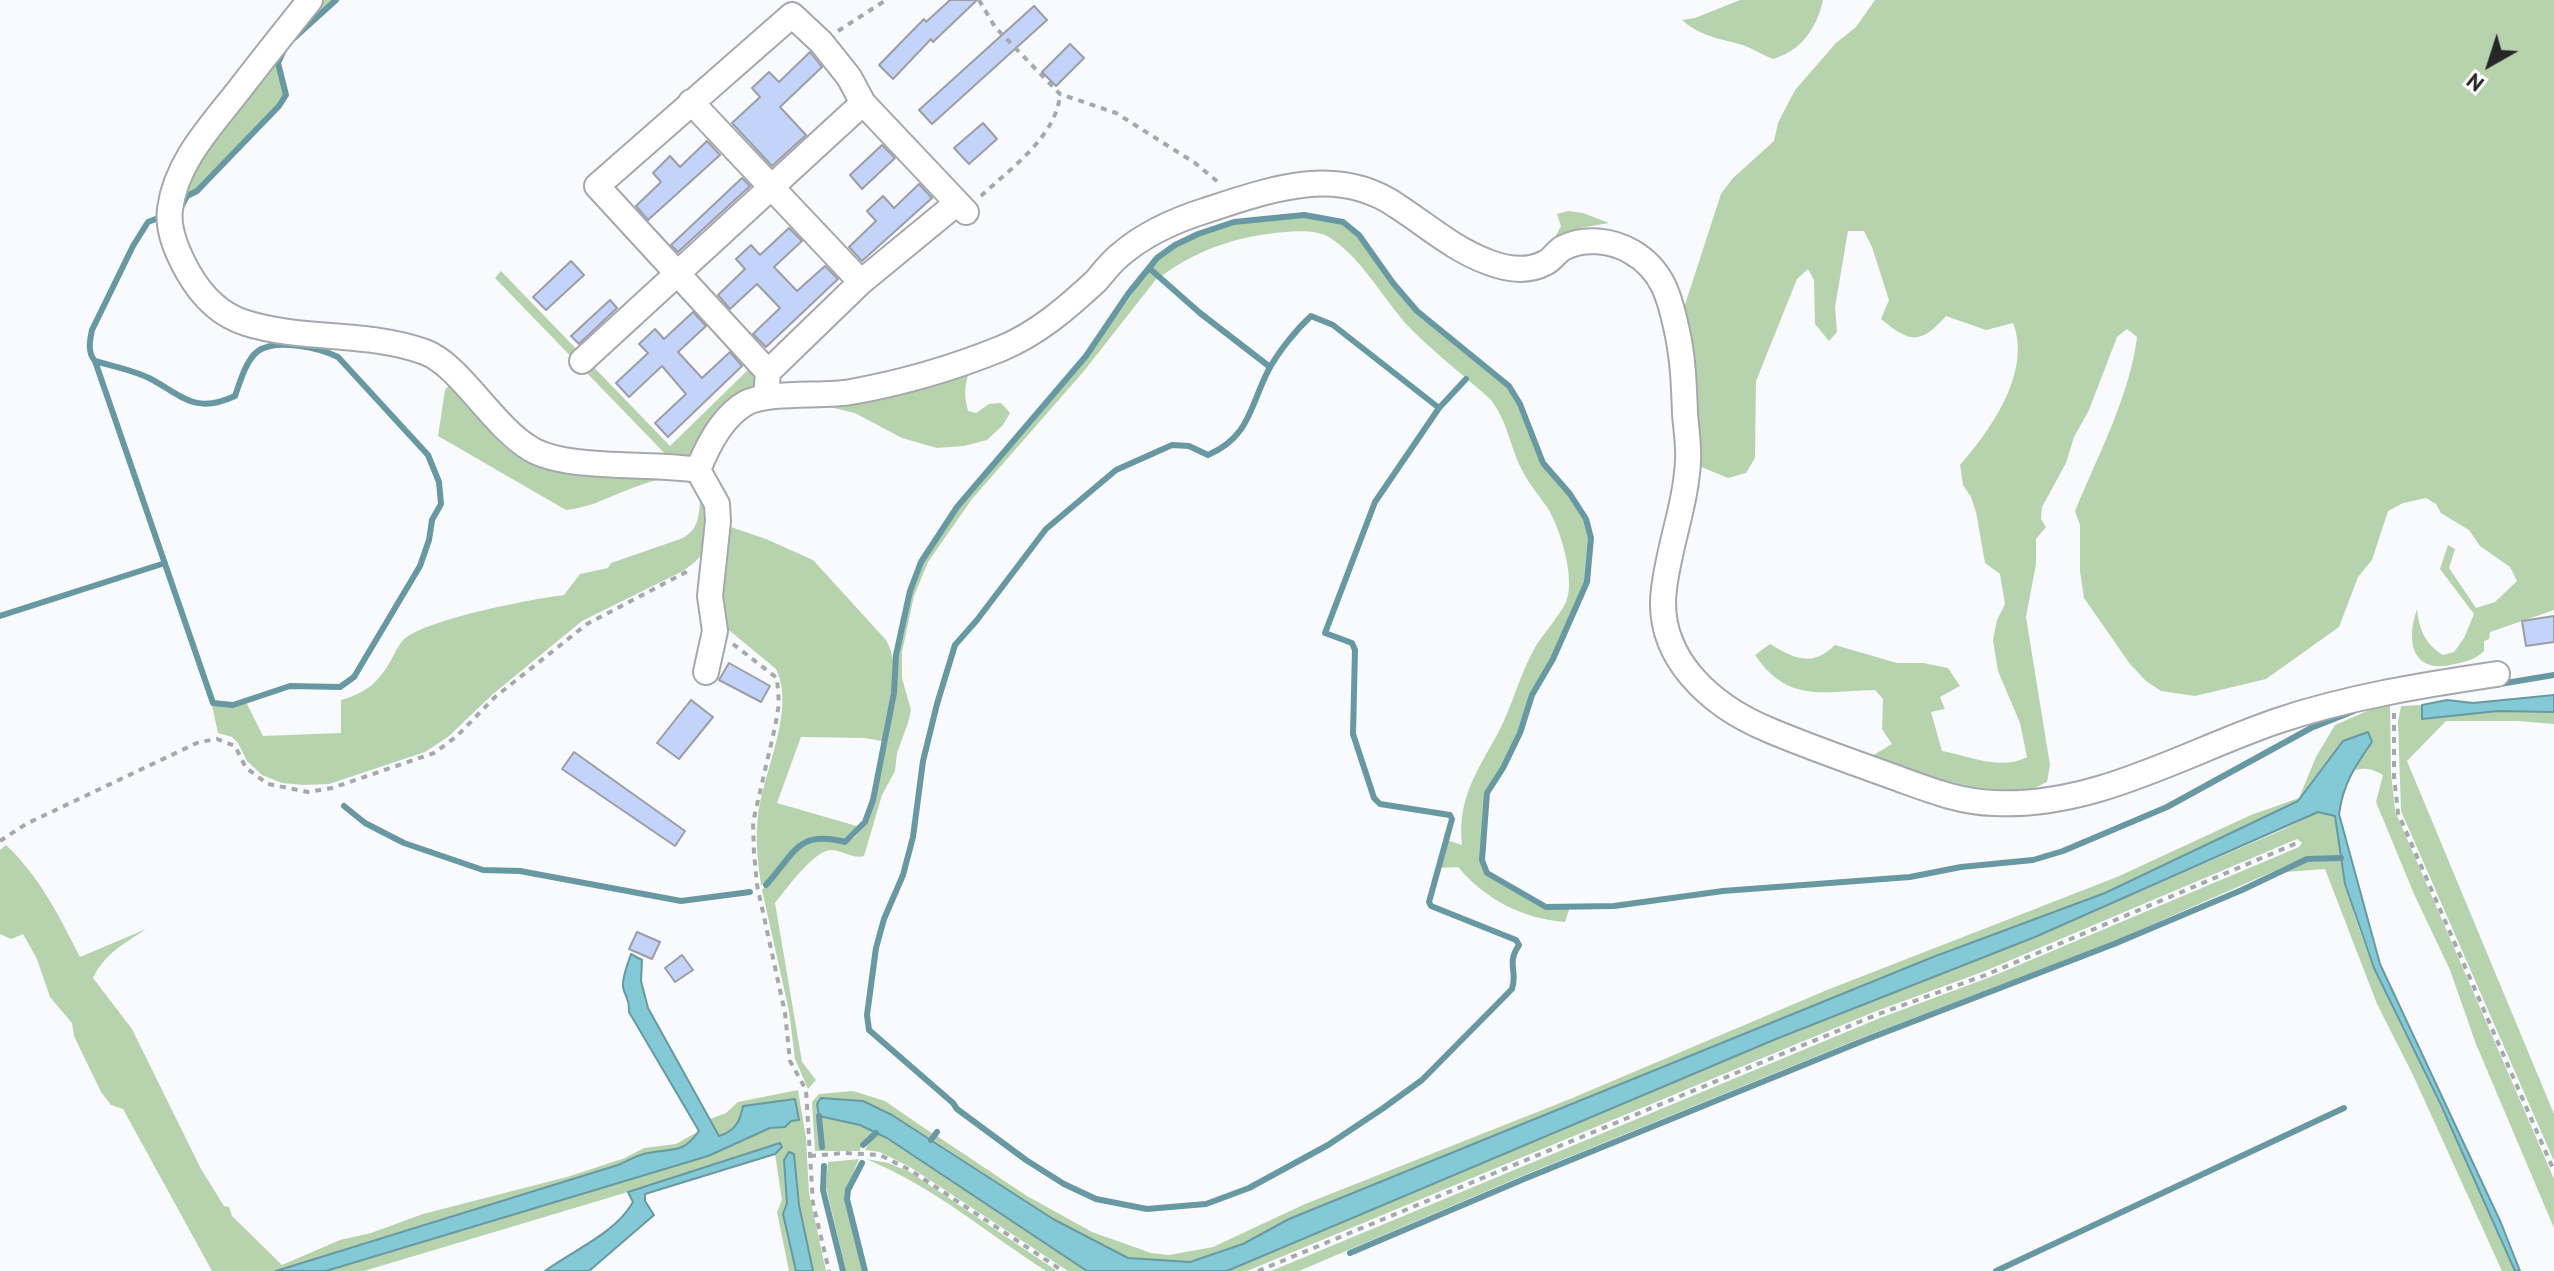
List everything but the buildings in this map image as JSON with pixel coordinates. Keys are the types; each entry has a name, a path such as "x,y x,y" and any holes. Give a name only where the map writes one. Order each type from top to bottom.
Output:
{"street":[{"path":"310,0 190,154 176,185 170,210 171,230 180,257 194,283 210,302 244,322 387,343 424,352 443,361 489,413 532,450 567,460 698,470"},
{"path":"766,397 768,372 861,282 961,207 863,103 849,77 821,42 792,15 597,186 768,372"},
{"path":"691,102 861,282"},
{"path":"582,361 863,103"},
{"path":"698,470 707,447 744,404 766,397 849,392 915,377 984,356 1019,342 1074,302 1131,247 1195,214 1302,184 1347,183 1370,189 1460,249 1511,270 1546,263 1562,249 1602,241 1631,251 1653,269 1668,290 1683,359 1689,458 1664,589 1662,621 1668,641 1695,681 1719,703 1768,730 1954,798 1999,804 2044,801 2074,798 2283,719 2393,690 2497,674"},
{"path":"698,470 717,504 718,521 710,596 715,631 706,672"}],"path":[{"path":"821,42 886,0"},
{"path":"979,0 995,27 1060,94 1116,113 1195,163 1213,177 1235,202"},
{"path":"961,207 1049,127 1059,110 1060,94"},
{"path":"0,841 26,824 199,742 217,739 235,746 246,768 268,784 308,792 332,788 434,753 456,737 495,697 587,624 697,566 714,546"},
{"path":"715,631 777,678 779,704 753,822 754,853 757,885 785,1013 790,1061 806,1090 813,1203 829,1271"},
{"path":"2393,690 2394,776 2398,813 2554,1171"},
{"path":"1258,1271 1876,1015 1988,974 2297,843"},
{"path":"810,1156 844,1153 880,1155 910,1170 1063,1271"}],"green space":[{"path":"315,0 334,0 283,48 277,63 284,95 278,105 196,190 186,195 177,213 179,185"},
{"path":"1740,0 1823,0 1817,20 1806,37 1792,50 1773,59 1743,45 1703,33 1682,20"},
{"path":"1875,0 2554,0 2554,610 2490,632 2489,639 2484,641 2484,651 2471,660 2441,666 2421,660 2413,644 2412,633 2417,609 2424,635 2443,655 2454,652 2474,614 2440,569 2448,545 2455,549 2449,568 2476,608 2495,602 2517,581 2510,567 2480,546 2469,530 2441,513 2436,504 2426,498 2403,503 2388,511 2372,560 2358,577 2339,627 2266,679 2195,696 2161,691 2130,664 2084,598 2080,571 2080,525 2075,511 2112,426 2127,381 2137,337 2127,329 2117,337 2066,463 2042,507 2041,519 2046,527 2036,539 2036,564 2026,617 2050,765 2047,782 2022,794 1975,796 1865,760 1892,744 1882,729 1883,699 1875,690 1823,692 1794,688 1768,671 1755,655 1770,644 1795,657 1818,657 1835,645 1897,663 1923,663 1948,668 1960,686 1940,697 1945,709 1931,712 1942,751 1996,763 2027,757 2020,723 1998,671 1993,640 1997,620 2005,604 2000,574 1985,563 1976,512 1963,485 1960,465 1984,435 2013,380 2017,341 2013,323 1986,330 1946,316 1921,336 1907,336 1899,332 1881,319 1889,300 1864,231 1848,231 1835,307 1837,332 1829,341 1815,324 1814,280 1808,269 1797,279 1756,381 1755,458 1746,473 1728,478 1694,464 1680,320 1721,194 1733,178 1774,141 1778,123 1795,90 1836,43 1856,27"},
{"path":"1568,211 1609,223 1580,228 1537,260 1516,258 1533,255 1549,246 1561,226 1557,214"},
{"path":"1304,216 1342,224 1358,236 1415,312 1507,387 1519,404 1542,464 1569,495 1584,520 1589,538 1586,582 1531,695 1519,733 1485,793 1480,860 1486,874 1531,901 1546,908 1570,907 1565,922 1520,912 1480,889 1458,867 1440,868 1447,840 1462,845 1463,813 1471,785 1504,721 1532,653 1563,608 1569,592 1568,567 1557,527 1523,472 1497,408 1409,327 1364,269 1327,236 1297,231 1251,237 1204,252 1160,277 1150,268 1182,242 1221,227"},
{"path":"1149,270 1157,278 1084,371 972,499 928,562 914,596 902,652 902,678 911,710 897,753 895,771 882,795 864,856 825,851 801,871 775,903 802,1062 816,1080 808,1089 795,1059 789,1011 762,890 805,842 816,838 846,844 867,823 875,801 896,693 898,655 911,592 922,563 959,508 1088,357"},
{"path":"501,271 670,446 754,364 761,392 690,462 673,462 495,278"},
{"path":"973,362 966,386 968,411 976,413 989,404 1001,403 1010,413 1003,425 987,440 964,446 937,448 902,438 855,413 834,408 771,402"},
{"path":"454,379 510,440 682,473 706,489 709,546 683,571 582,621 493,694 448,737 425,752 329,784 282,783 262,775 247,761 232,737 218,733 212,705 233,707 246,702 263,736 341,733 341,700 371,686 404,639 434,624 481,611 564,595 580,574 608,568 611,563 683,538 696,524 699,493 691,482 678,478 662,479 596,503 566,510 438,436 445,390"},
{"path":"725,525 813,560 886,640 894,664 891,703 882,741 801,737 777,803 860,827 845,841 829,838 806,840 761,885 758,816 780,722 781,685 776,669 724,626 719,606"},
{"path":"2390,701 2395,811 2554,1179 2554,1228 2476,1044 2450,970 2376,802 2383,775 2367,769 2351,771 2372,742 2343,741 2298,801 2105,893 1933,957 1289,1219 1243,1244 1190,1262 1128,1258 1053,1219 934,1141 937,1136 1027,1196 1092,1232 1151,1253 1169,1255 1213,1247 1305,1204 1570,1099 1827,990 2117,877 2251,815 2299,798 2316,757 2335,725"},
{"path":"2422,705 2423,719 2498,711 2554,712 2554,724 2446,721 2407,761 2554,1114 2554,1161 2401,811 2398,722 2401,706"},
{"path":"2318,812 2335,816 2341,856 2306,857 2112,942 1861,1038 1299,1271 1271,1271 1880,1018 1993,976 2299,847 2302,843 2297,839 1985,971 1874,1012 1247,1271 1227,1271 1776,1039 2035,937"},
{"path":"6,845 39,884 80,957 146,929 109,955 93,978 132,1029 201,1169 224,1206 229,1207 232,1216 282,1265 340,1240 371,1233 423,1214 567,1177 625,1158 644,1148 676,1144 699,1131 677,1149 644,1154 618,1165 276,1271 212,1271 123,1109 111,1105 101,1092 74,1036 72,1023 50,997 37,959 23,934 11,939 0,934 0,850"},
{"path":"2342,860 2354,914 2373,966 2470,1167 2515,1271 2502,1271 2413,1075 2377,1004 2325,869 2285,872 2305,862"},
{"path":"798,1090 806,1138 809,1193 826,1271 813,1271 797,1181 784,1160 787,1203 783,1214 796,1271 789,1271 777,1212 782,1200 775,1154 782,1147 780,1143 364,1271 326,1271 708,1156 770,1128 785,1127 791,1121 799,1120 740,1120 732,1131 719,1136 710,1119 726,1113 738,1102"},
{"path":"853,1091 885,1101 933,1134 929,1138 892,1115 817,1104 820,1147 824,1147 822,1116 860,1125 887,1138 1087,1271 1068,1271 910,1167 880,1152 865,1150 874,1134 861,1143 860,1151 815,1151 812,1102 819,1094"},
{"path":"859,1159 845,1192 845,1200 864,1271 846,1271 826,1187 828,1162"},
{"path":"866,1159 910,1172 1057,1271 1046,1271 936,1196"}],"water":[{"path":"2554,695 2554,712 2498,711 2422,719 2422,705 2447,700 2473,703"},
{"path":"2368,732 2372,742 2343,793 2339,814 2380,964 2501,1223 2520,1271 2515,1271 2442,1107 2374,968 2345,884 2335,816 2318,812 2035,937 1776,1039 1227,1271 1087,1271 887,1138 860,1125 819,1116 817,1104 821,1098 863,1101 892,1115 1053,1219 1128,1258 1190,1262 1243,1244 1289,1219 1933,957 2105,893 2298,801 2343,741"},
{"path":"631,954 642,960 641,981 648,1008 719,1136 736,1125 743,1106 795,1099 799,1120 791,1121 785,1127 770,1128 708,1156 326,1271 276,1271 618,1165 640,1155 677,1149 688,1143 699,1131 629,1012 623,983"},
{"path":"780,1143 782,1147 775,1154 645,1194 645,1201 654,1215 589,1271 545,1271 616,1223 633,1202 628,1192"},
{"path":"789,1152 794,1154 799,1205 813,1271 796,1271 783,1214 787,1203 784,1160"}],"waterway":[{"path":"294,38 336,0"},
{"path":"180,209 187,196 197,191 279,106 286,95 278,63 284,50"},
{"path":"766,885 799,847 817,839 845,842 865,822 873,800 894,693 896,655 910,591 921,562 957,507 1086,356 1157,258 1198,234 1234,222 1304,215 1343,222 1359,235 1417,311 1509,386 1520,404 1543,463 1570,494 1586,519 1591,538 1587,582 1553,659 1532,695 1520,733 1487,793 1482,860 1487,873 1546,907 1614,906 1723,891 1910,877 1961,867 2033,860 2063,851 2167,807 2311,728 2354,711"},
{"path":"95,361 143,375 189,400 209,404 235,396 247,366 254,355 266,347 287,345 321,350 338,357 428,455 439,482 441,504 432,520 420,566 354,677 340,687 290,686 233,705 213,703 90,350 92,330 133,246 148,222 161,217"},
{"path":"1149,268 1200,313 1270,367"},
{"path":"1439,408 1333,325 1311,316 1272,364 1247,419 1233,439 1208,455 1189,446 1172,445 1116,470 1046,529 955,645 923,761 913,837 903,875 884,919 876,948 867,1015 869,1030 957,1109 1026,1160 1064,1184 1096,1199 1147,1209 1206,1204 1249,1188 1328,1145 1422,1080 1512,989 1513,957 1519,945 1516,940 1431,906 1429,902 1452,819 1450,815 1380,804 1374,798 1353,734 1355,650 1352,643 1325,633 1375,502 1439,408 1466,379"},
{"path":"0,616 165,563"},
{"path":"2500,684 2554,675"},
{"path":"344,806 365,823 404,843 483,870 520,871 681,901 750,892"},
{"path":"1350,1253 1865,1040 2114,944 2307,859 2341,858"},
{"path":"1996,1271 2344,1108"},
{"path":"819,1116 822,1147"},
{"path":"931,1140 937,1132"},
{"path":"863,1145 876,1133"},
{"path":"862,1163 848,1190 847,1199 865,1271"},
{"path":"824,1166 823,1190 843,1271"}]}
